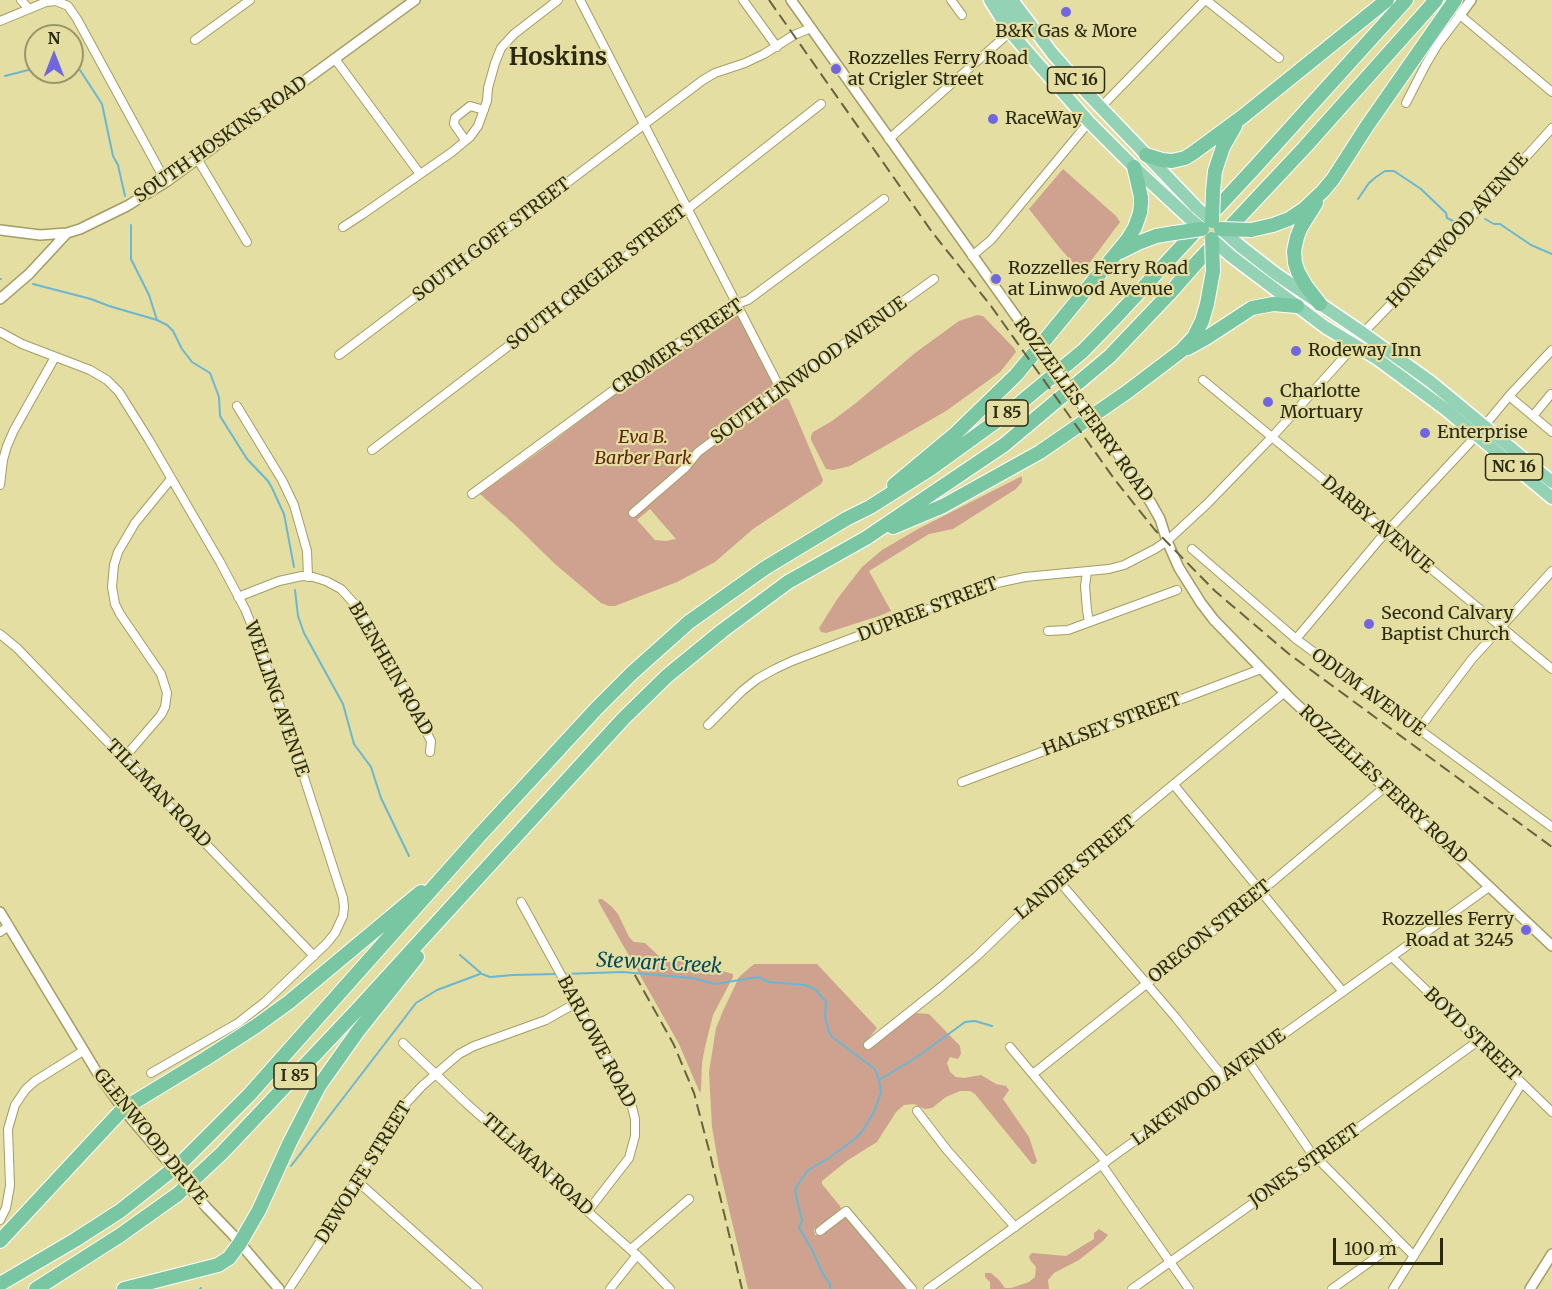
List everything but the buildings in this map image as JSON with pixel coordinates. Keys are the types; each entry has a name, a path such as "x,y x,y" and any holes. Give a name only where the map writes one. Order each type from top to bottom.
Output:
{"highway":[{"name":"NC 16","path":"990,0 1010,32 1089,122 1134,167 1212,230 1231,256 1325,327 1376,358 1445,409 1552,482"},
{"path":"1000,0 1013,17 1022,15"},
{"name":"NC 16","path":"1012,0 1052,53 1146,155 1192,212"},
{"path":"1146,155 1172,161 1185,158 1242,117 1387,0"},
{"name":"I 85","path":"0,1284 54,1253 120,1210 182,1162 249,1095 614,690 689,622 774,562 870,507 972,440 1083,351 1257,165 1406,0"},
{"name":"I 85","path":"36,1289 119,1236 178,1194 222,1153 258,1117 623,719 667,676 788,582 866,538 1004,445 1110,356 1305,147 1436,0"},
{"path":"1113,257 1156,236 1212,230 1254,230 1289,219 1304,209 1333,179 1455,0"},
{"path":"866,538 943,506 1040,452 1127,392 1181,351 1194,338 1208,304 1213,271 1212,230 1215,171 1230,133 1242,117"},
{"path":"870,507 908,472 954,435 1016,375 1128,239 1140,213 1141,197 1134,167"},
{"path":"1320,304 1298,272 1294,251 1301,227 1323,191"},
{"name":"NC 16","path":"1212,230 1240,246 1276,274 1431,382 1552,498"},
{"path":"1181,351 1206,338 1252,308 1273,304 1297,306"},
{"path":"0,1241 123,1109 257,1025 457,862"},
{"path":"124,1289 218,1265 229,1258 264,1201 290,1142 319,1086 358,1031 441,926 450,908"}],"street":[{"path":"21,0 30,9"},
{"path":"195,40 250,0"},
{"name":"SOUTH HOSKINS ROAD","path":"0,299 29,274 67,233 127,206 166,182 416,0"},
{"path":"342,226 453,152 465,140 478,126 501,48 512,35 558,0"},
{"path":"580,0 781,390"},
{"path":"743,0 777,47"},
{"name":"ROZZELLES FERRY ROAD","path":"791,0 972,256 1125,463 1156,511 1179,568 1214,620 1261,669 1552,946"},
{"path":"951,0 962,15"},
{"path":"1101,108 1206,0 1279,58"},
{"path":"1406,103 1438,44 1472,0"},
{"path":"0,21 53,1 63,2 71,8 166,182"},
{"path":"1460,15 1552,92"},
{"name":"SOUTH GOFF STREET","path":"339,355 715,73 745,63 811,28"},
{"path":"889,138 1010,32"},
{"path":"335,58 420,174"},
{"name":"SOUTH CRIGLER STREET","path":"372,450 675,219 820,104"},
{"path":"465,140 454,124 454,118 470,106 484,110"},
{"path":"972,256 991,240 1089,122"},
{"name":"HONEYWOOD AVENUE","path":"1363,333 1422,272 1552,128"},
{"path":"198,160 247,242"},
{"name":"CROMER STREET","path":"472,494 671,348 737,304 748,300 884,199"},
{"path":"0,230 40,235 67,233"},
{"name":"SOUTH LINWOOD AVENUE","path":"633,513 686,468 698,452 934,279"},
{"name":"WELLING AVENUE","path":"0,332 22,344 90,370 111,383 119,392 220,562 254,631 343,898 341,923 335,933 265,1002 250,1015 150,1073"},
{"path":"1167,542 1272,437 1354,346"},
{"path":"1296,639 1386,532 1552,350"},
{"path":"0,485 7,446 55,357"},
{"name":"DARBY AVENUE","path":"1203,380 1552,669"},
{"path":"1533,417 1551,394"},
{"path":"1509,396 1552,432"},
{"path":"237,406 282,480 294,505 306,551 308,576"},
{"path":"124,758 161,715 167,693 161,674 115,604 112,587 114,565 123,542 135,523 171,479"},
{"name":"DUPREE STREET","path":"708,724 757,679 792,661 997,583 1024,576 1109,569 1124,565 1167,542"},
{"name":"ODUM AVENUE","path":"1192,549 1296,639 1552,827"},
{"path":"1087,572 1085,586 1089,622"},
{"path":"1419,729 1458,676 1552,572"},
{"name":"BLENHEIN ROAD","path":"238,597 279,581 308,576 326,581 346,594 360,610 387,657 431,741 430,752"},
{"path":"1048,631 1068,630 1177,590"},
{"name":"TILLMAN ROAD","path":"0,634 17,648 314,956"},
{"name":"HALSEY STREET","path":"962,782 1261,669"},
{"name":"LANDER STREET","path":"868,1045 977,956 1058,880 1285,692"},
{"path":"1174,786 1343,992"},
{"name":"OREGON STREET","path":"1033,1074 1385,788"},
{"path":"1058,880 1147,983 1224,1078"},
{"name":"LAKEWOOD AVENUE","path":"928,1289 1490,887"},
{"name":"BARLOWE ROAD","path":"521,902 626,1093 635,1119 635,1136 629,1158 588,1211"},
{"name":"GLENWOOD DRIVE","path":"0,912 4,929 123,1109 279,1289"},
{"name":"BOYD STREET","path":"1392,957 1552,1112"},
{"name":"DEWOLFE STREET","path":"289,1289 322,1239 398,1112 422,1086 459,1054 546,1020 576,1003"},
{"name":"JONES STREET","path":"1131,1289 1478,1041"},
{"name":"TILLMAN ROAD","path":"403,1043 466,1103 631,1249 670,1289"},
{"path":"1010,1047 1104,1164 1189,1289"},
{"path":"0,1220 6,1208 10,1186 8,1129 15,1105 35,1081 84,1051"},
{"path":"1248,1061 1310,1151 1414,1256"},
{"path":"1393,1289 1522,1083"},
{"path":"917,1111 947,1150 1015,1227"},
{"path":"356,1180 478,1289"},
{"path":"631,1249 689,1199"},
{"path":"820,1230 846,1211 912,1289"},
{"path":"1332,1289 1399,1241"},
{"path":"1530,1289 1552,1254"},
{"path":"610,1289 637,1255"}],"green space":[{"path":"1063,169 1120,222 1082,273 1029,209"},
{"name":"Eva B. Barber Park","path":"735,310 782,400 786,398 789,400 823,480 821,484 753,529 715,562 677,582 615,606 601,603 555,564 480,494 618,392","holes":["650,509 676,539 655,540 637,520"]},
{"path":"977,315 983,316 1016,352 1000,372 946,411 850,466 833,470 826,469 811,440 813,432 856,403 915,353 959,321"},
{"path":"1022,477 1022,482 1016,489 953,529 929,534 869,571 891,611 826,633 821,632 819,628 838,598 862,567 882,550"},
{"path":"599,899 611,906 618,914 629,937 634,942 645,943 663,960 698,964 733,974 713,1015 702,1063 700,1093 679,1044 598,901"},
{"path":"754,964 817,964 877,1028 865,1043 871,1047 914,1013 929,1014 960,1046 961,1054 958,1059 950,1057 947,1063 950,1072 956,1077 964,1078 981,1075 996,1084 1006,1086 1009,1090 1003,1099 1029,1137 1037,1161 1035,1164 1032,1164 975,1094 970,1091 960,1091 946,1097 932,1108 925,1109 914,1104 904,1105 896,1112 877,1142 848,1160 822,1181 841,1209 814,1230 815,1235 821,1235 843,1218 849,1218 903,1282 905,1289 748,1289 719,1167 712,1127 709,1072 716,1028 723,1011 739,977"},
{"path":"1099,1229 1108,1235 1104,1240 1079,1260 1054,1273 1048,1280 1049,1289 990,1289 990,1282 985,1277 985,1273 991,1273 1005,1288 1029,1282 1035,1277 1036,1267 1029,1256 1032,1253 1066,1256 1094,1239 1094,1233"}],"waterway":[{"name":"Stewart Creek","path":"5,76 24,71"},
{"name":"Stewart Creek","path":"84,76 102,104 113,156 118,165 125,196"},
{"path":"1358,199 1376,177 1385,171 1394,171 1421,189 1446,213 1447,218 1455,222"},
{"path":"1485,219 1494,224 1500,224 1531,245 1552,254"},
{"name":"Stewart Creek","path":"131,225 131,259 149,295 157,320"},
{"name":"Stewart Creek","path":"33,284 157,320 173,331 192,362 210,373 219,397 220,416 247,459 272,488 284,514 294,567"},
{"name":"Stewart Creek","path":"295,590 298,616 304,633 343,704 354,744 371,767 381,798 409,856"},
{"name":"Stewart Creek","path":"460,955 482,974 490,977 557,974"},
{"name":"Stewart Creek","path":"563,974 623,972 692,978 715,984 758,977 769,982 805,985 815,989 826,1002 825,1017 832,1037 875,1069 881,1093 874,1112 856,1138 807,1171 795,1191 802,1221 799,1228 830,1284 830,1289"},
{"path":"291,1166 416,1003 437,990 480,974"},
{"path":"879,1080 917,1057 965,1022 975,1021 992,1026"}],"railway":[{"path":"769,0 932,232 991,306 1115,480 1155,530 1215,591 1289,654 1552,847"},
{"path":"626,959 674,1045 694,1093 742,1289"}],"place":[{"name":"B&K Gas & More","path":"1066,12"},
{"name":"Rozzelles Ferry Road at Crigler Street","path":"836,69"},
{"name":"RaceWay","path":"993,119"},
{"name":"Rozzelles Ferry Road at Linwood Avenue","path":"996,279"},
{"name":"Rodeway Inn","path":"1296,351"},
{"name":"Charlotte Mortuary","path":"1268,402"},
{"name":"Enterprise","path":"1425,433"},
{"name":"Second Calvary Baptist Church","path":"1369,624"},
{"name":"Rozzelles Ferry Road at 3245","path":"1526,930"}],"district":[{"name":"Hoskins","path":"558,58"}]}
